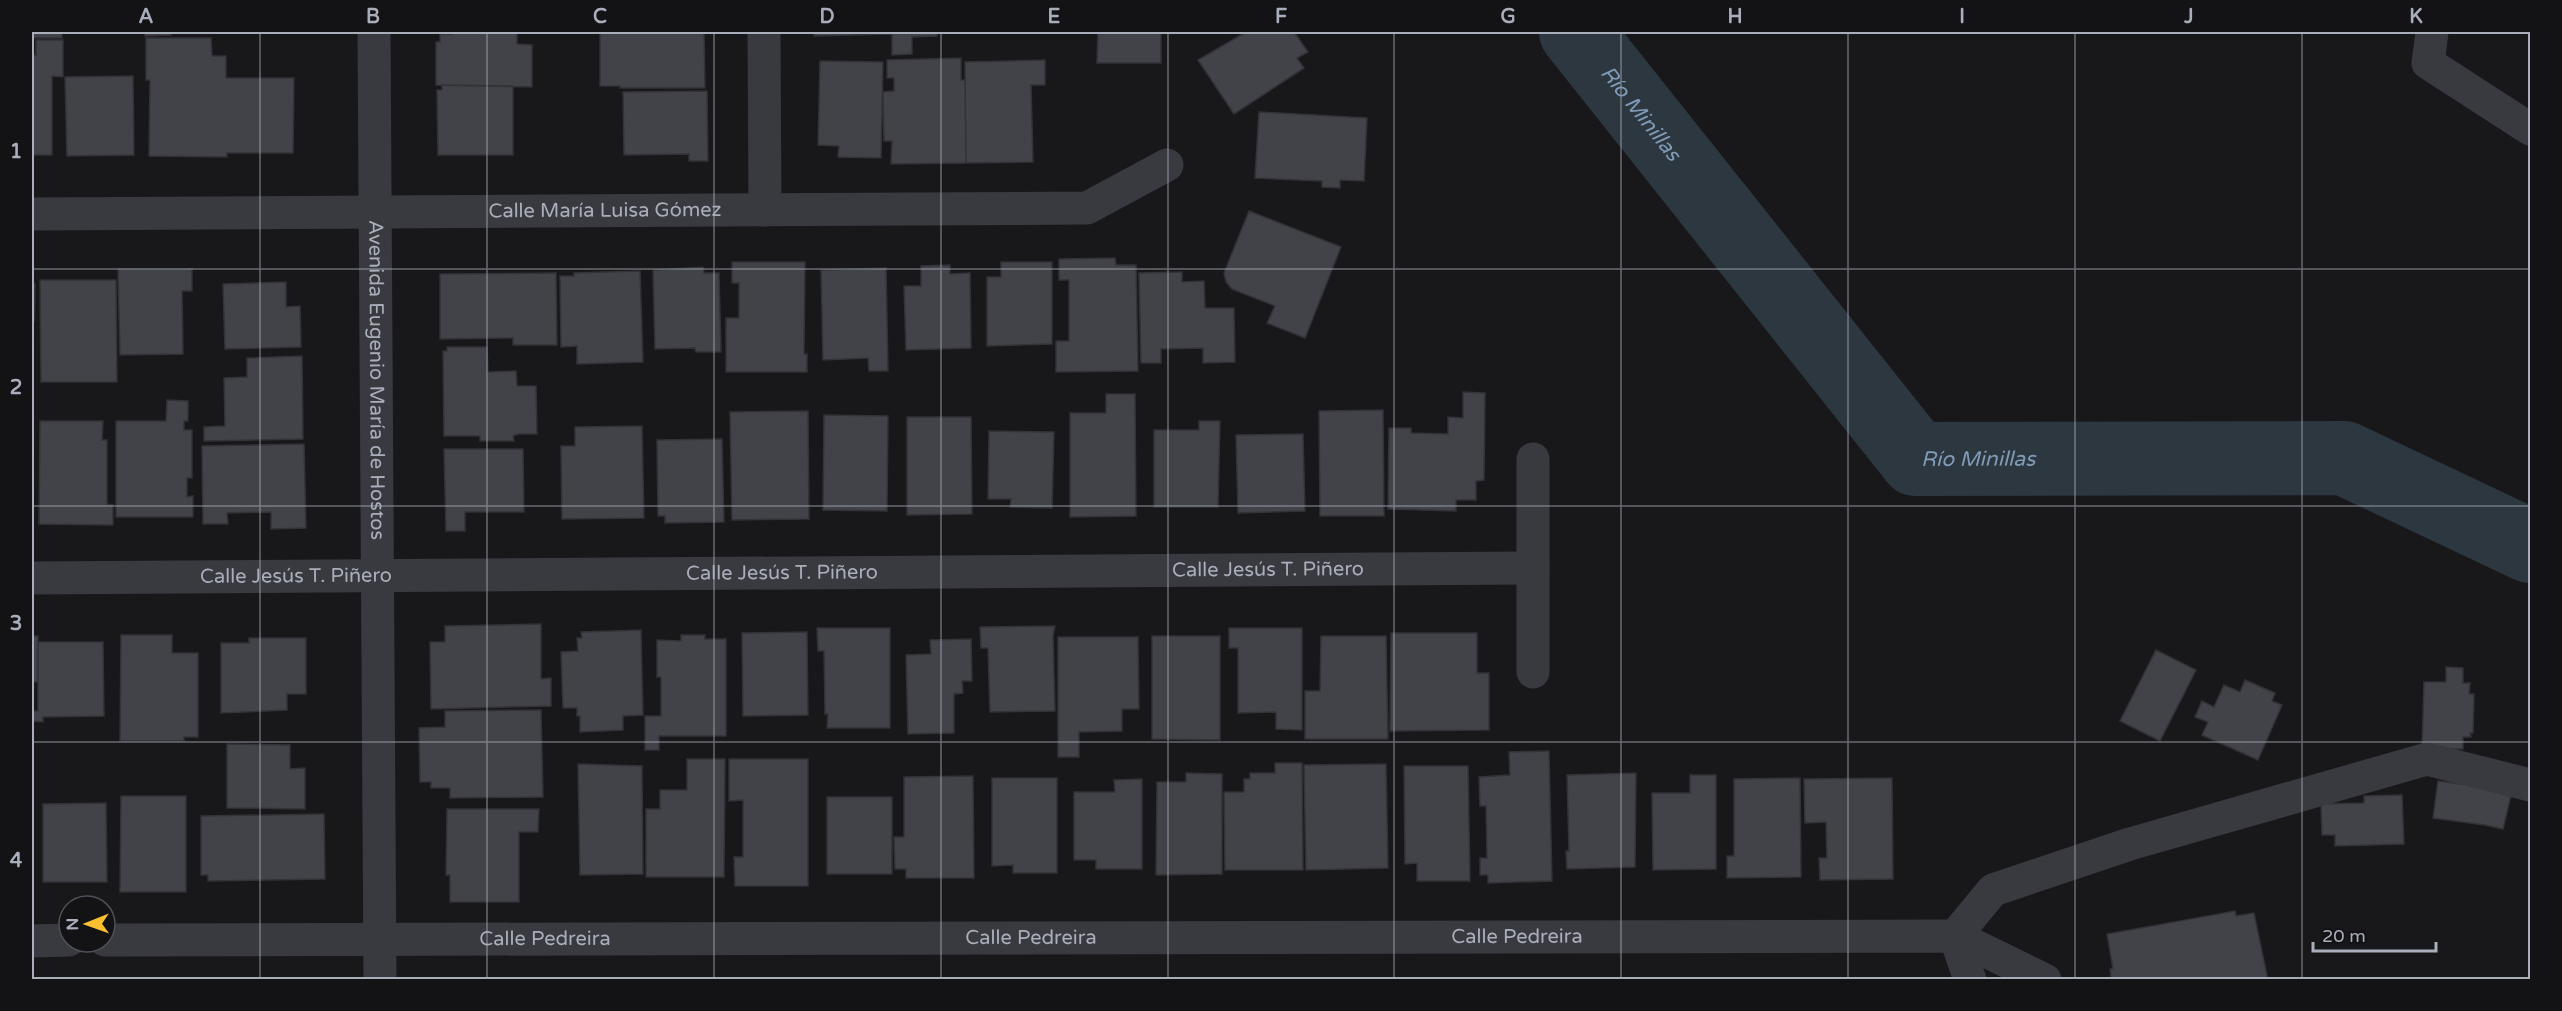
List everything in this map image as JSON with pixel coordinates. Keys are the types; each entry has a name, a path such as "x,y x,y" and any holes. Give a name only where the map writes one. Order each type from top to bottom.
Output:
{"street":[{"name":"Avenida Eugenio María de Hostos","path":"374,32 380,980"},
{"path":"764,32 765,210"},
{"path":"2432,32 2428,63 2530,129"},
{"name":"Calle María Luisa Gómez","path":"32,214 1087,208 1167,165"},
{"path":"1533,459 1533,672"},
{"name":"Calle Jesús T. Piñero","path":"32,578 1533,568"},
{"path":"1955,936 1993,890 2130,844 2427,759 2530,785"},
{"path":"1955,936 1970,980"},
{"path":"1955,936 2045,980"},
{"name":"Calle Pedreira","path":"117,940 1955,936"},
{"path":"32,941 57,940"}],"building":[{"path":"32,32 62,32 62,38 32,38"},
{"path":"145,32 171,32 171,35 145,36"},
{"path":"453,32 517,32 517,44 532,45 532,87 436,85 436,42 440,42 440,34 453,34"},
{"path":"600,32 704,32 705,88 600,86"},
{"path":"814,32 937,32 937,36 912,37 912,54 892,55 892,34 814,36"},
{"path":"1098,32 1161,32 1161,63 1097,63"},
{"path":"1246,32 1294,32 1308,52 1297,58 1304,68 1234,114 1198,60"},
{"path":"146,38 211,38 212,56 226,56 226,78 294,78 293,153 227,153 227,157 149,156 150,80 146,80"},
{"path":"36,40 63,40 63,77 52,76 52,155 32,155 32,54 36,55"},
{"path":"961,58 961,80 965,80 966,163 891,164 892,141 884,141 883,92 894,91 894,78 887,78 887,60"},
{"path":"1045,60 1045,85 1031,85 1033,162 966,163 965,62"},
{"path":"820,61 883,62 881,158 838,157 839,146 818,145"},
{"path":"133,76 134,155 67,156 65,77"},
{"path":"442,85 513,86 513,155 438,155 437,90 442,90"},
{"path":"707,91 708,161 689,161 689,154 624,155 623,92"},
{"path":"1259,112 1367,118 1364,181 1340,180 1340,188 1322,187 1322,181 1255,178"},
{"path":"1249,211 1341,247 1305,338 1267,323 1275,306 1232,289 1226,282 1224,273"},
{"path":"1115,258 1116,265 1136,265 1138,371 1056,372 1056,341 1069,341 1069,280 1059,280 1059,259"},
{"path":"732,262 805,262 804,354 807,354 807,372 726,372 726,318 739,318 739,283 732,283"},
{"path":"1001,262 1052,262 1052,344 987,346 987,277 1001,277"},
{"path":"950,265 950,274 970,273 971,348 906,350 904,286 921,286 921,266"},
{"path":"703,267 704,273 719,273 721,352 696,352 695,348 655,349 653,270"},
{"path":"886,268 888,371 869,371 868,358 823,360 821,270"},
{"path":"118,269 192,269 192,291 182,291 183,354 120,355"},
{"path":"640,271 643,362 577,364 577,346 561,347 560,276 574,276 574,273"},
{"path":"1182,272 1182,282 1204,281 1205,308 1234,308 1235,362 1203,363 1203,348 1161,349 1161,363 1141,363 1139,273"},
{"path":"556,273 557,345 513,345 513,338 440,339 440,274"},
{"path":"40,280 116,280 117,382 41,382"},
{"path":"286,282 286,307 300,306 301,347 225,349 223,284"},
{"path":"32,284 35,284 34,322 32,322"},
{"path":"447,347 487,347 488,372 516,371 517,386 536,386 537,434 518,434 513,436 514,441 480,441 480,436 444,436 443,351 447,351"},
{"path":"302,356 303,439 204,441 204,427 225,426 224,378 247,377 247,358"},
{"path":"1463,392 1485,393 1484,480 1476,481 1476,500 1456,500 1456,511 1388,509 1389,428 1411,428 1411,433 1448,434 1448,417 1463,418"},
{"path":"1106,394 1135,394 1136,516 1070,517 1070,413 1106,413"},
{"path":"167,400 188,401 188,421 184,421 184,430 192,430 192,478 187,478 187,497 193,496 193,517 116,517 116,421 166,421"},
{"path":"1383,410 1384,516 1320,516 1319,411"},
{"path":"808,411 809,519 732,520 730,412"},
{"path":"824,415 888,416 887,511 823,510"},
{"path":"907,417 971,417 972,514 907,515"},
{"path":"40,421 103,421 102,440 107,440 107,504 113,505 113,525 39,524"},
{"path":"1199,421 1220,421 1218,507 1154,507 1154,430 1199,430"},
{"path":"642,426 644,518 562,519 561,446 575,446 575,427"},
{"path":"989,431 1054,432 1052,508 1010,507 1011,499 988,499"},
{"path":"1303,434 1305,511 1238,513 1236,435"},
{"path":"722,439 724,522 665,523 665,516 658,516 657,440"},
{"path":"304,444 306,528 271,529 271,512 227,513 228,524 203,524 202,446"},
{"path":"444,449 523,449 524,512 465,512 465,531 446,531"},
{"path":"541,624 541,679 551,678 551,706 431,709 430,642 445,642 445,626"},
{"path":"1055,626 1053,636 1055,711 990,712 988,648 981,648 980,627"},
{"path":"817,628 890,628 890,728 827,728 824,651 818,651"},
{"path":"1229,628 1302,628 1302,730 1276,729 1276,712 1238,713 1238,648 1229,648"},
{"path":"641,630 643,715 623,716 623,730 580,732 580,716 577,716 577,708 563,708 561,652 578,651 577,638 582,638 581,632"},
{"path":"807,632 808,715 743,716 742,633"},
{"path":"1391,633 1477,633 1477,673 1489,673 1489,730 1390,731"},
{"path":"121,635 172,635 172,653 198,653 198,737 184,737 184,741 120,741"},
{"path":"681,635 705,635 705,639 726,639 726,736 659,736 659,750 645,750 645,716 661,716 661,677 657,677 657,640 681,641"},
{"path":"32,636 38,636 38,682 32,682"},
{"path":"1152,636 1220,636 1220,740 1152,739"},
{"path":"1321,636 1386,636 1388,739 1305,739 1305,691 1320,691"},
{"path":"1058,637 1138,637 1139,709 1122,709 1122,731 1079,732 1079,757 1058,757"},
{"path":"249,638 306,638 306,694 287,694 287,710 221,713 221,643 249,643"},
{"path":"971,639 972,681 962,681 963,693 954,694 954,733 908,734 906,655 931,654 930,640"},
{"path":"38,642 103,642 104,716 43,717 43,722 32,721 32,711 38,711"},
{"path":"2156,650 2196,670 2160,741 2120,721"},
{"path":"2446,667 2463,668 2463,683 2470,683 2469,694 2474,694 2473,733 2470,733 2471,737 2463,737 2463,749 2422,748 2424,682 2446,682"},
{"path":"2245,680 2275,693 2272,701 2282,705 2258,760 2202,735 2208,722 2195,717 2202,701 2214,707 2224,685 2240,692"},
{"path":"541,710 543,797 450,798 450,788 431,788 431,782 420,782 419,728 445,727 445,711"},
{"path":"227,744 290,745 290,769 305,768 305,809 227,808"},
{"path":"1549,751 1552,881 1488,883 1488,875 1480,875 1480,858 1487,858 1486,806 1480,806 1479,777 1510,775 1509,752"},
{"path":"687,759 725,759 724,877 646,877 646,809 660,809 660,790 687,790"},
{"path":"729,759 808,759 808,886 735,886 734,857 743,857 743,800 729,801"},
{"path":"1275,763 1302,763 1303,870 1225,870 1224,792 1244,792 1244,779 1250,779 1250,773 1275,773"},
{"path":"578,764 642,766 643,874 580,875"},
{"path":"1386,764 1388,868 1306,870 1304,765"},
{"path":"1404,766 1468,766 1470,881 1417,881 1417,863 1405,864"},
{"path":"1186,773 1222,774 1222,874 1156,875 1157,782 1186,782"},
{"path":"1636,773 1635,867 1567,869 1566,851 1569,851 1567,775"},
{"path":"1690,775 1716,775 1716,869 1653,870 1652,793 1690,793"},
{"path":"973,776 974,878 906,878 906,869 895,869 894,837 904,837 904,777"},
{"path":"992,778 1057,778 1057,873 1013,873 1013,865 992,866"},
{"path":"1800,778 1801,877 1727,878 1727,856 1734,856 1734,779"},
{"path":"1892,778 1893,879 1820,880 1819,858 1827,858 1826,822 1805,823 1804,779"},
{"path":"1142,779 1142,869 1096,869 1096,860 1074,860 1074,792 1115,792 1114,780"},
{"path":"2438,781 2512,791 2503,829 2433,818"},
{"path":"2402,795 2404,844 2335,846 2335,835 2322,835 2321,804 2364,803 2364,796"},
{"path":"121,796 186,796 186,892 120,892"},
{"path":"827,797 892,797 892,874 827,874"},
{"path":"106,803 107,882 43,882 43,804"},
{"path":"447,809 539,809 538,832 519,832 519,902 450,902 450,875 446,875"},
{"path":"324,814 325,879 208,881 208,875 201,875 201,816"},
{"path":"2235,911 2236,916 2254,913 2268,980 2105,980 2111,978 2110,969 2113,969 2107,934"},
{"path":"303,978 303,980 203,980 203,979"}],"waterway":[{"name":"Río Minillas","path":"1576,32 1916,459 2344,458 2530,546"}]}
